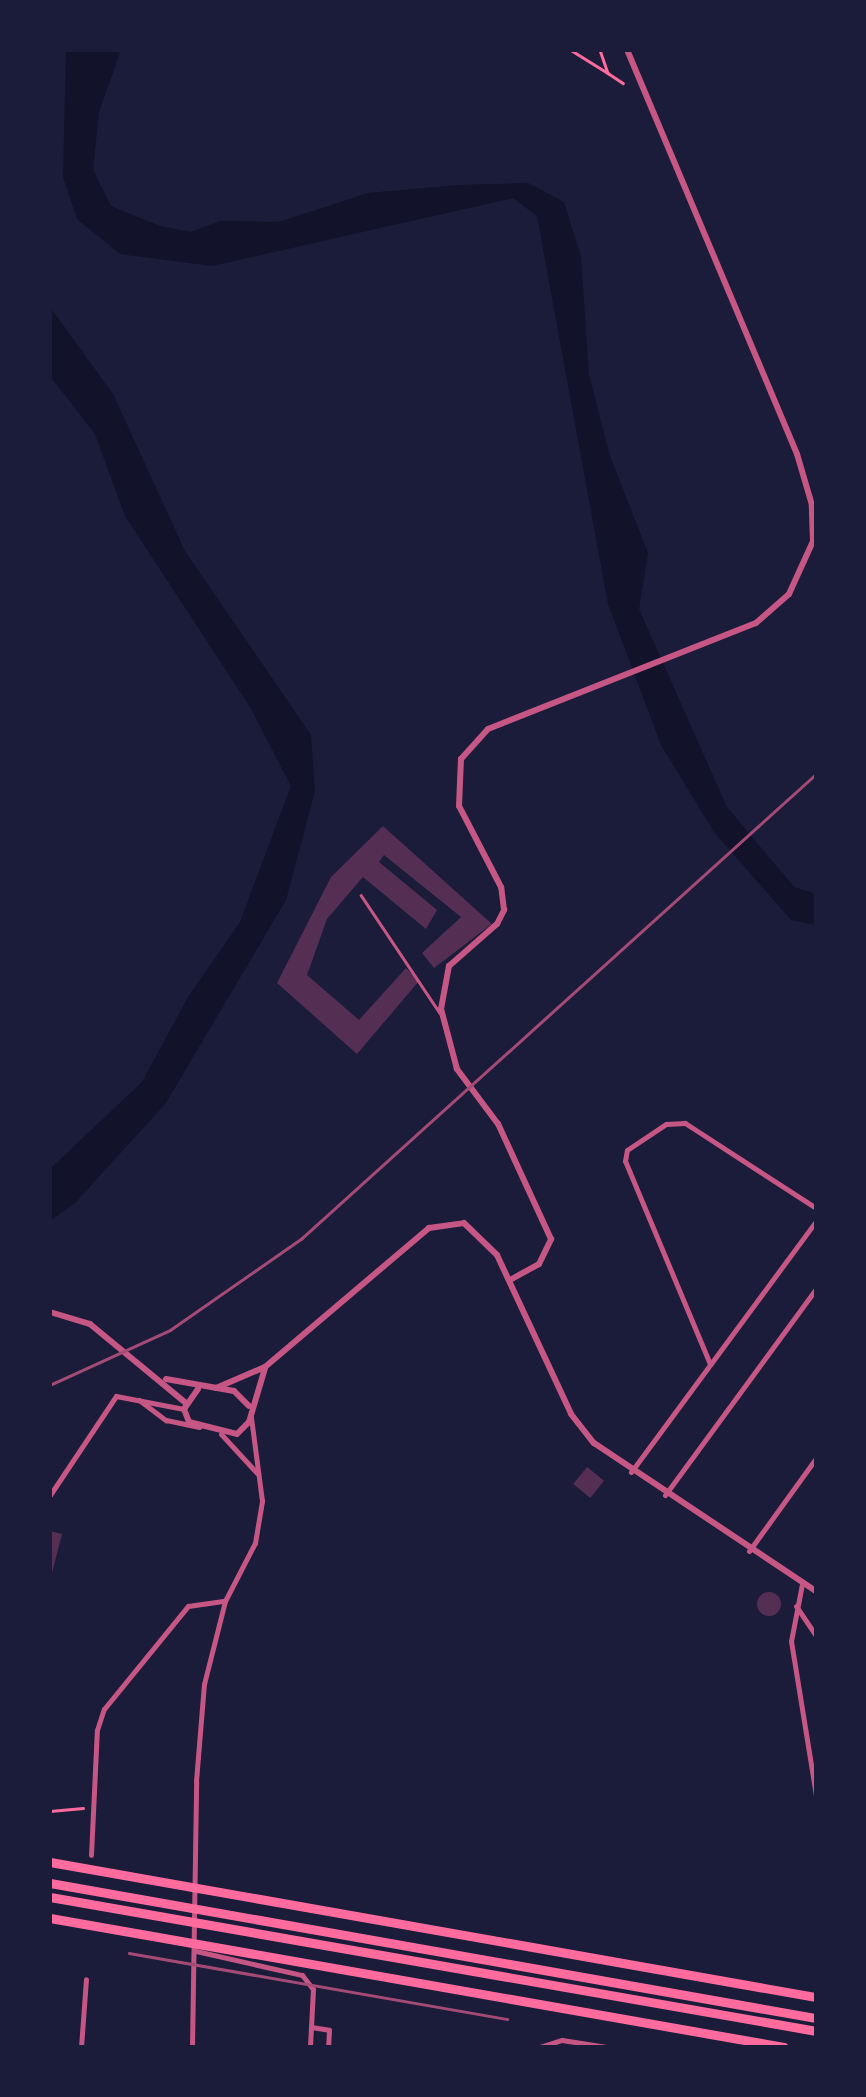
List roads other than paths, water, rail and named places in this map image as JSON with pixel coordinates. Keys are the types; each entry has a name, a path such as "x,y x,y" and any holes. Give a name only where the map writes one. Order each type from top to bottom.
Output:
{"highway":[{"path":"50,1862 816,1997"},
{"path":"50,1883 816,2018"},
{"path":"50,1896 816,2032"},
{"path":"50,1918 784,2047"}],"street":[{"path":"510,1280 542,1260 550,1234 491,1113 458,1069 442,1014 446,970 497,924 504,910 501,887 459,806 456,780 463,755 488,729 749,627 784,600 809,555 814,518 797,454 627,50"},
{"path":"710,1364 625,1161 627,1150 666,1124 686,1123 816,1208"},
{"path":"631,1472 816,1221"},
{"path":"216,1388 265,1367 444,1222 479,1232 510,1280 576,1422 631,1472 816,1591"},
{"path":"665,1495 816,1290"},
{"path":"50,1312 80,1319 162,1377 199,1427"},
{"path":"132,1394 166,1420 220,1434 240,1432 265,1367"},
{"path":"162,1377 198,1388 240,1394 250,1411 258,1476 260,1528 225,1601 204,1684 196,1781 192,2047"},
{"path":"185,1406 198,1388"},
{"path":"50,1495 111,1400 132,1394 185,1406"},
{"path":"220,1434 258,1476"},
{"path":"749,1551 816,1458"},
{"path":"802,1584 792,1646 816,1794"},
{"path":"91,1854 92,1807 104,1709 188,1606 225,1601"},
{"path":"796,1606 816,1636"},
{"path":"196,1950 302,1974 313,1989 310,2047"},
{"path":"81,2047 86,1979"},
{"path":"311,2027 330,2030 328,2047"},
{"path":"540,2047 562,2040 606,2047"}],"lane":[{"path":"361,895 442,1014"}],"railway":[{"path":"50,1385 170,1330 301,1239 816,774"},
{"path":"129,1953 507,2019"}]}
